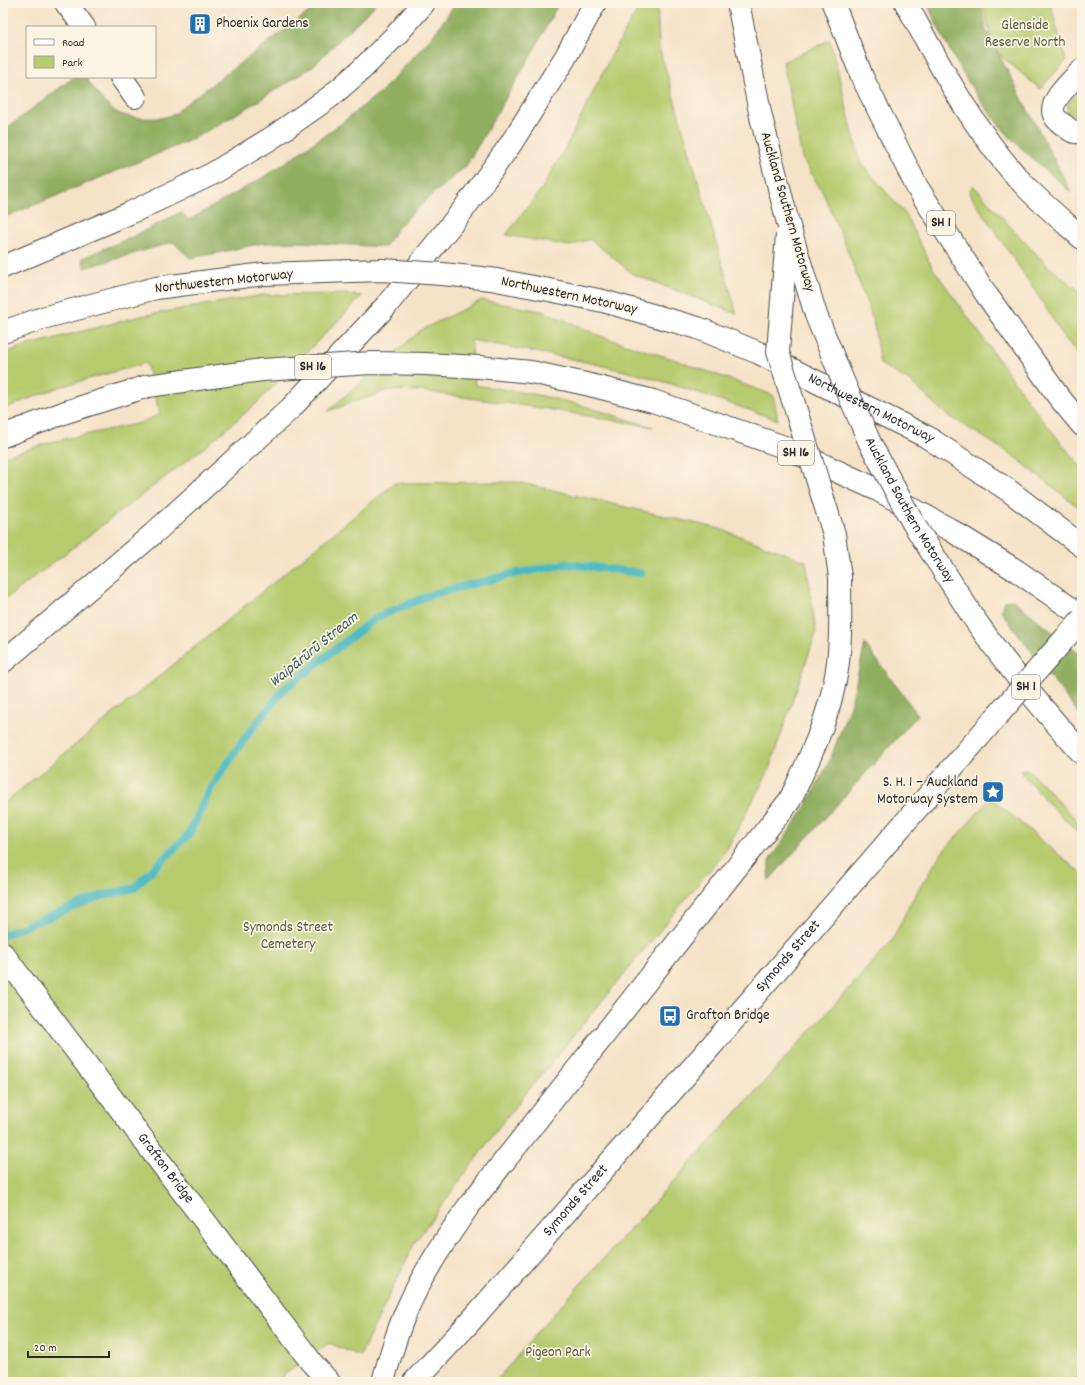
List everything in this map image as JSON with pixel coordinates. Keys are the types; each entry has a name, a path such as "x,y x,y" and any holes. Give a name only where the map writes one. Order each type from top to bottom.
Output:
{"main road":[{"path":"66,3 83,26"},
{"path":"3,267 110,222 212,174 273,137 330,96 361,70 397,34 424,3"},
{"path":"3,662 154,533 291,408 386,306 464,210 510,145 565,58 595,3"},
{"name":"Auckland Southern Motorway","path":"738,3 761,117 788,223 816,315 870,444 913,523 988,640 1057,726 1082,753"},
{"name":"SH 1","path":"833,3 863,79 917,187 986,294 1058,396 1082,425"},
{"path":"906,3 936,59 975,123 1006,164 1028,189 1082,238"},
{"path":"1082,70 1057,98 1053,105 1053,110 1057,120 1070,130 1076,133 1082,131"},
{"path":"122,78 135,97"},
{"path":"383,1382 390,1357 409,1305 435,1256 468,1207 790,800 809,760 827,711 835,680 840,635 840,577 834,534 778,352 788,223"},
{"name":"Northwestern Motorway","path":"3,332 46,317 156,288 264,274 382,270 490,279 544,289 603,301 698,328 759,353 926,437 1008,490 1082,546"},
{"name":"SH 16","path":"3,436 66,412 148,386 262,370 372,363 479,367 531,372 652,401 784,447 878,490 949,529 1017,571 1082,618"},
{"name":"Symonds Street","path":"414,1382 469,1323 637,1131 1082,618"},
{"name":"Grafton Bridge","path":"3,954 312,1363 328,1382"}],"green space":[{"path":"321,3 377,3 312,67 247,108 191,140 3,218 3,131 73,78 86,78 111,109 128,116 136,118 162,118 175,113"},
{"path":"456,3 559,3 529,59 466,166 427,199 398,227 385,247 299,242 263,243 190,258 173,242 85,268 82,258 136,235 181,212 189,220 269,174 339,125 382,91 432,37"},
{"path":"641,3 657,3 659,47 737,314 633,274 590,239 570,246 506,235 543,187 570,139 610,58"},
{"path":"927,3 981,3 986,30 1071,192 1032,158 997,123 985,107 953,56"},
{"name":"Glenside Reserve North","path":"983,3 1050,3 1066,61 1040,89 993,49"},
{"path":"830,40 860,162 906,215 932,267 1031,405 1082,469 1082,510 1011,454 944,413 911,382 880,364 873,320 844,241 822,191 802,158 783,62"},
{"path":"1082,86 1082,116 1074,117 1068,113 1068,105 1071,98"},
{"path":"973,185 1048,266 1082,293 1082,359 1064,337 1034,289 969,193"},
{"path":"344,294 362,296 258,402 206,446 3,601 3,457 51,442 140,423 160,414 146,363 59,387 3,409 3,354 21,347 141,316 263,295"},
{"path":"482,300 546,312 600,336 673,359 773,395 778,420 641,375 568,358 471,340 475,385 533,394 577,404 653,427 547,409 421,391 389,390 328,411 421,330"},
{"name":"Symonds Street Cemetery","path":"518,482 720,529 806,561 816,633 768,772 727,849 505,1119 415,1242 360,1356 329,1343 284,1375 279,1382 3,1382 3,804 395,483"},
{"path":"1013,600 1082,656 1082,718 1001,610 1004,601"},
{"path":"865,644 918,715 769,880 769,861 803,811 830,760 851,703"},
{"path":"1029,770 1082,826 1082,836 1047,802 1020,771"},
{"name":"Pigeon Park","path":"991,798 1082,874 1082,1382 495,1382 556,1311 892,941 911,902 940,855"}],"waterway":[{"name":"Waipārūrū Stream","path":"3,935 101,896 134,888 189,834 209,791 242,742 283,690 377,617 433,594 513,574 567,564 641,573"}],"place":[{"name":"Phoenix Gardens","path":"200,24"},
{"name":"S. H. 1 – Auckland Motorway System","path":"993,792"},
{"name":"Grafton Bridge","path":"670,1016"}]}
